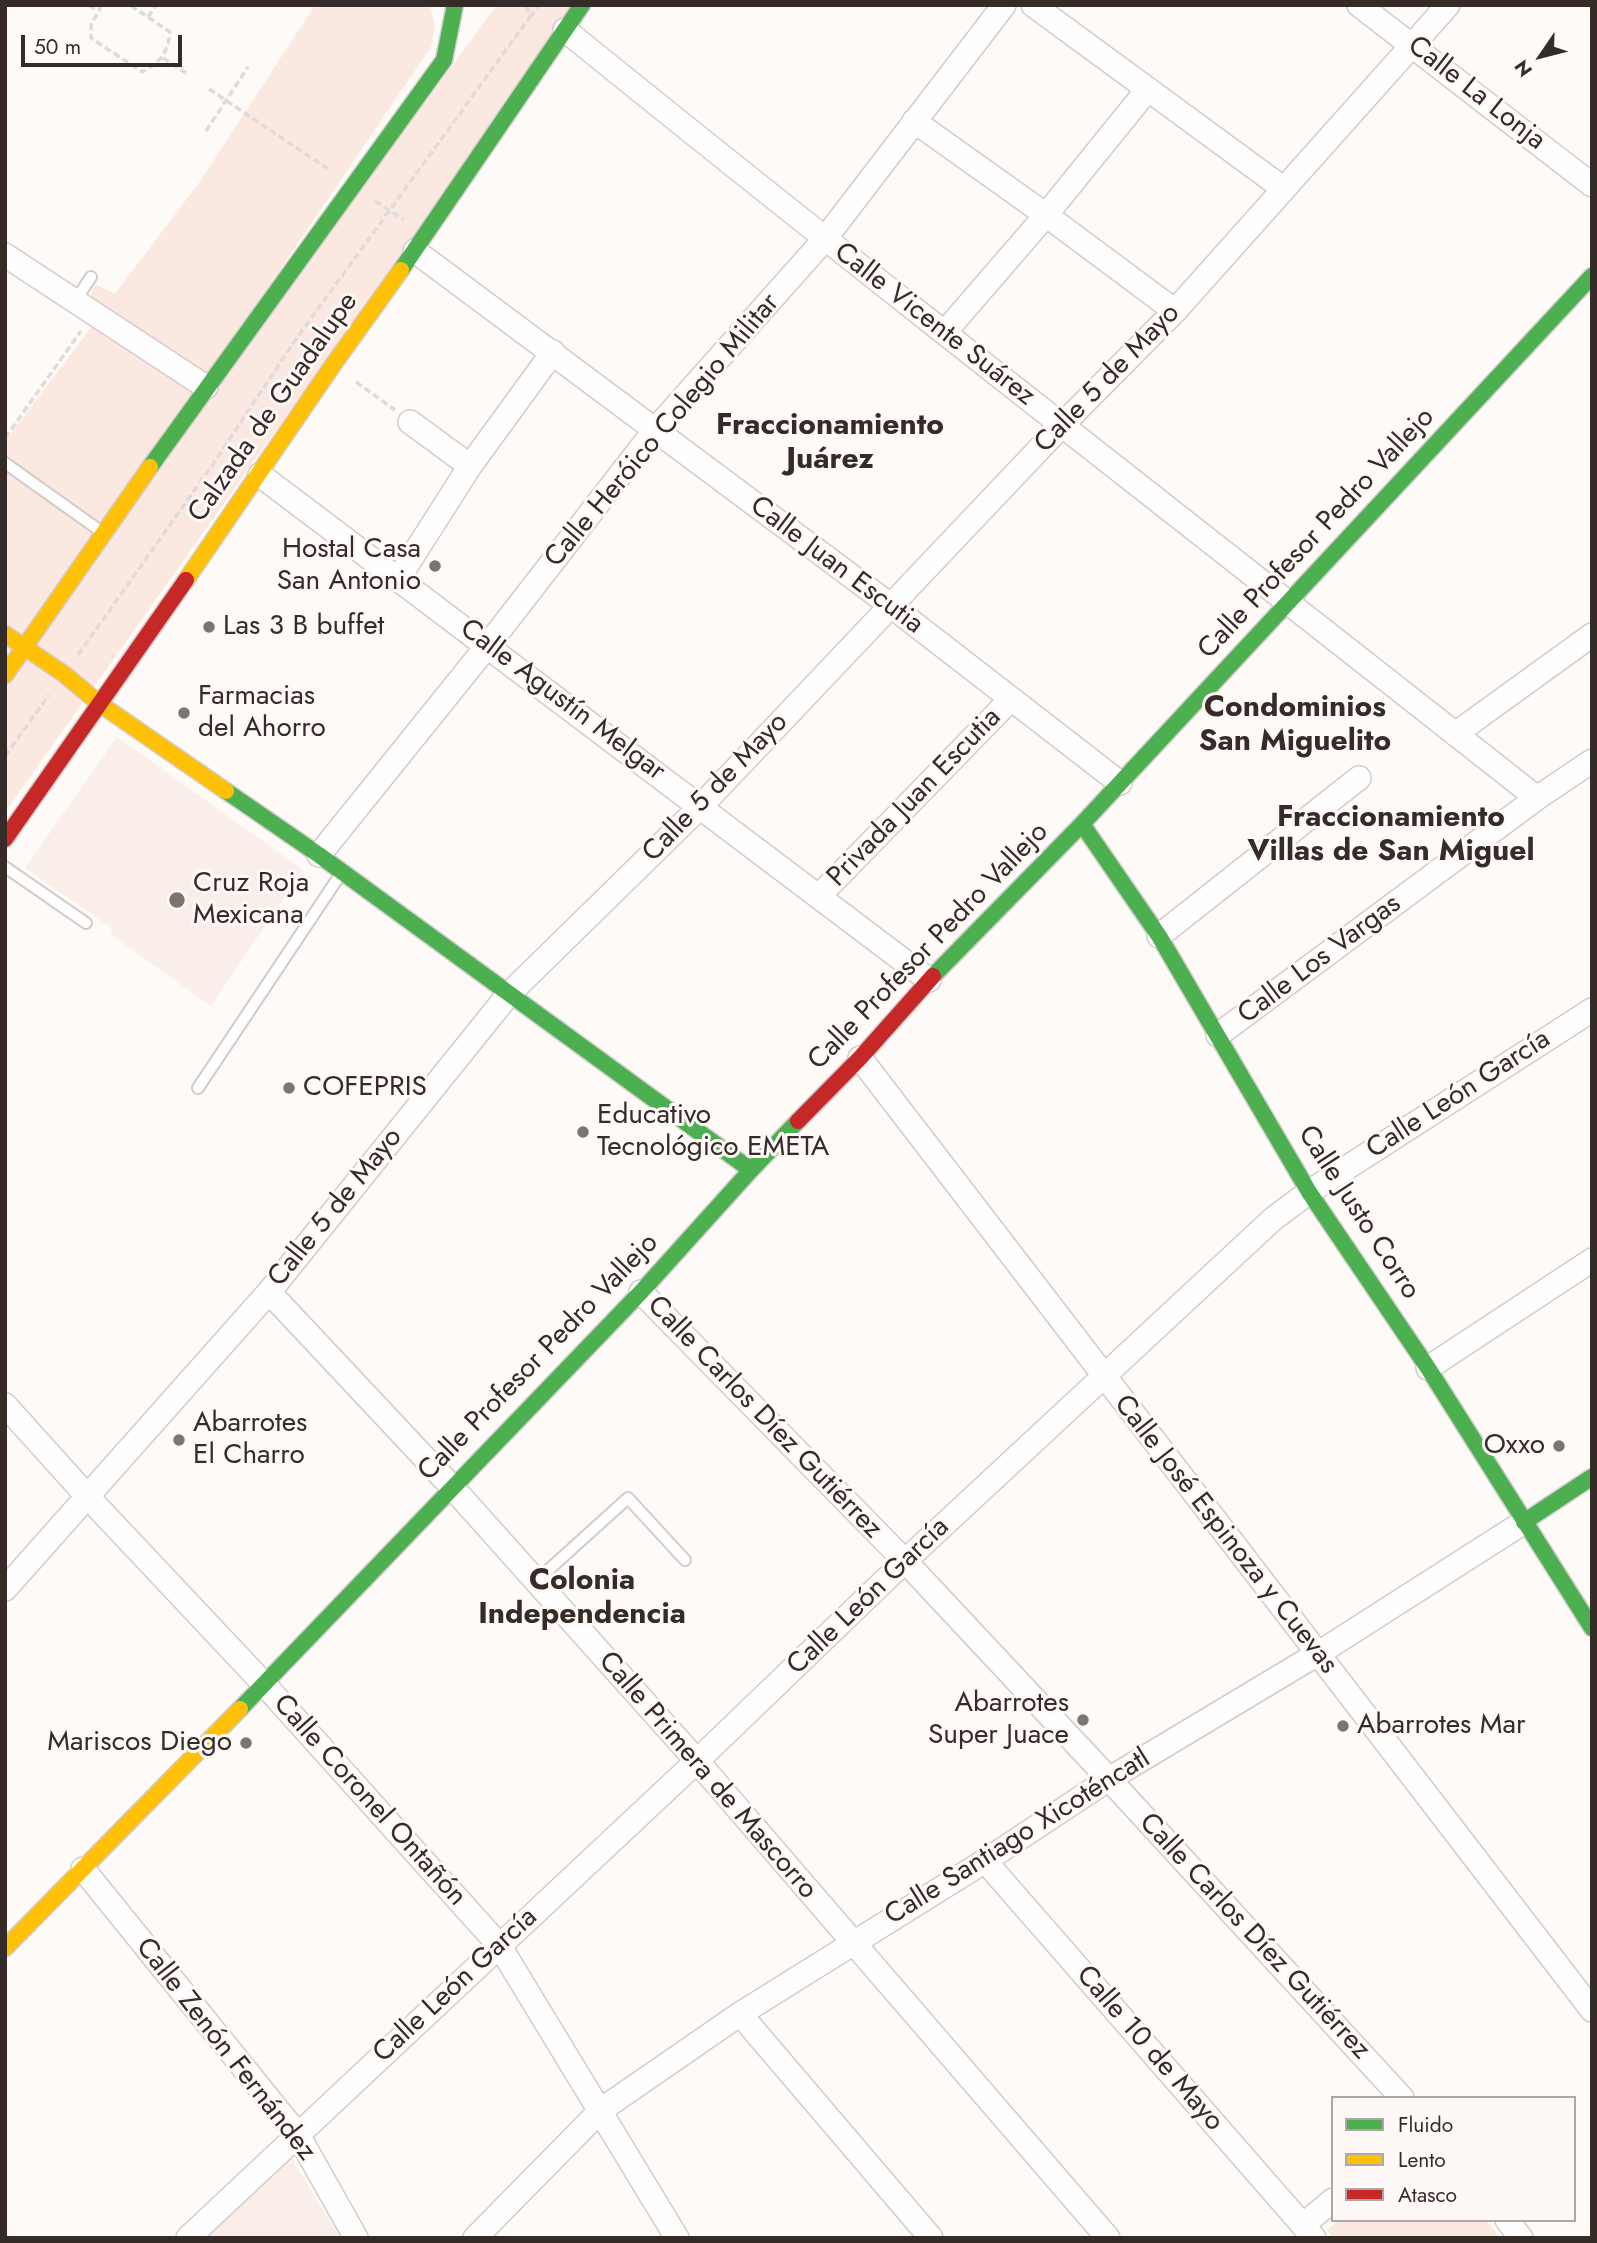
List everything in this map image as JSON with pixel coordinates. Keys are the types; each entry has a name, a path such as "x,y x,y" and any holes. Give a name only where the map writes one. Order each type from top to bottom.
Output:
{"street":[{"path":"5,675 206,387 444,60 455,5"},
{"name":"Calzada de Guadalupe","path":"5,839 260,475 333,365 421,243 582,5"},
{"name":"Calle Heróico Colegio Militar","path":"320,855 655,430 824,240 1004,5"},
{"path":"1033,5 1284,189"},
{"name":"Calle La Lonja","path":"1359,5 1592,185"},
{"name":"Calle 5 de Mayo","path":"5,1589 270,1292 508,995 701,806 1063,424 1175,311 1448,5"},
{"name":"Calle Vicente Suárez","path":"565,30 824,240 945,331 1537,798"},
{"path":"945,331 1046,215 1148,89"},
{"path":"914,121 1175,311"},
{"name":"Calle Juan Escutia","path":"421,243 553,352 1120,783"},
{"path":"5,255 206,387"},
{"name":"Calle Profesor Pedro Vallejo","path":"5,1948 264,1684 641,1292 751,1170 860,1058 929,980 1082,824 1592,276"},
{"path":"398,579 470,467 553,352"},
{"path":"411,422 470,467"},
{"name":"Calle Agustín Melgar","path":"260,475 929,980"},
{"path":"5,634 64,674 100,704 320,855 751,1170"},
{"path":"1455,734 1592,635"},
{"name":"Privada Juan Escutia","path":"819,896 1011,699"},
{"name":"Calle Los Vargas","path":"1218,1035 1537,798 1592,761"},
{"path":"1158,936 1359,778"},
{"name":"Calle Justo Corro","path":"1082,824 1158,936 1309,1192 1429,1368 1592,1628"},
{"name":"Calle León García","path":"189,2237 697,1761 905,1561 1273,1219 1309,1192 1592,1010"},
{"name":"Calle José Espinoza y Cuevas","path":"860,1058 1103,1378 1592,2010"},
{"path":"1429,1368 1592,1260"},
{"name":"Calle Primera de Mascorro","path":"270,1292 452,1487 697,1761 1108,2238"},
{"name":"Calle Carlos Díez Gutiérrez","path":"641,1292 905,1561 1400,2096"},
{"name":"Calle Coronel Ontañón","path":"5,1405 264,1684 499,1945 677,2238"},
{"name":"Calle Santiago Xicoténcatl","path":"475,2238 601,2110 740,2014 985,1861 1109,1779 1318,1653 1592,1477"},
{"name":"Calle 10 de Mayo","path":"985,1861 1308,2231"},
{"name":"Calle Zenón Fernández","path":"83,1869 298,2135 356,2238"},
{"path":"740,2014 931,2238"},
{"path":"1308,2231 1331,2202"},
{"path":"1509,2222 1521,2238"}],"lane":[{"path":"84,307 91,277"},
{"path":"5,463 104,534"},
{"path":"5,867 86,923"},
{"path":"198,1087 342,872"},
{"path":"535,1582 628,1498 685,1560"}],"path":[{"path":"89,5 97,11"},
{"path":"102,5 91,24 91,38 142,72 163,58 169,45 170,32 130,5"},
{"path":"149,17 156,5"},
{"path":"526,5 530,17"},
{"name":"Calzada de Guadalupe","path":"5,756 213,464 296,339 539,5"},
{"path":"163,58 186,73"},
{"path":"206,131 248,68"},
{"path":"209,89 390,211 421,243"},
{"path":"5,438 84,307"},
{"path":"333,365 411,422"}],"shaded area":[{"path":"315,5 430,5 435,26 431,47 205,380 90,301 92,291 97,285 115,294 201,180"},
{"path":"497,5 578,5 5,812 5,441 99,317 206,387 360,191"},
{"name":"Cruz Roja Mexicana","path":"117,737 303,870 211,1006 110,934 113,929 25,868"},
{"path":"289,2154 340,2238 205,2238"},
{"path":"1337,2222 1487,2222 1501,2238 1333,2238 1327,2230"}],"traffic: fast":[{"path":"150,467 444,60 455,5"},
{"path":"401,270 582,5"},
{"path":"933,976 1082,824 1592,276"},
{"path":"226,791 319,855 751,1170"},
{"path":"1082,824 1159,936 1309,1192 1428,1368 1592,1628"},
{"path":"240,1709 641,1292 798,1121"},
{"path":"1524,1522 1592,1477"}],"traffic: slow":[{"path":"186,580 401,270"},
{"path":"5,675 150,467"},
{"path":"5,634 226,791"},
{"path":"5,1948 240,1709"}],"traffic: jam":[{"path":"5,839 186,580"},
{"path":"798,1121 860,1058 933,976"}],"place":[{"name":"Hostal Casa San Antonio","path":"435,566"},
{"name":"Las 3 B buffet","path":"209,627"},
{"name":"Farmacias del Ahorro","path":"184,713"},
{"name":"Cruz Roja Mexicana","path":"177,900"},
{"name":"COFEPRIS","path":"289,1088"},
{"name":"Educativo Tecnológico EMETA","path":"583,1132"},
{"name":"Abarrotes El Charro","path":"179,1440"},
{"name":"Oxxo","path":"1559,1446"},
{"name":"Abarrotes Super Juace","path":"1083,1720"},
{"name":"Abarrotes Mar","path":"1343,1726"},
{"name":"Mariscos Diego","path":"246,1743"}],"district":[{"name":"Fraccionamiento Juárez","path":"830,444"},
{"name":"Condominios San Miguelito","path":"1295,726"},
{"name":"Fraccionamiento Villas de San Miguel","path":"1391,836"},
{"name":"Colonia Independencia","path":"582,1599"}]}
